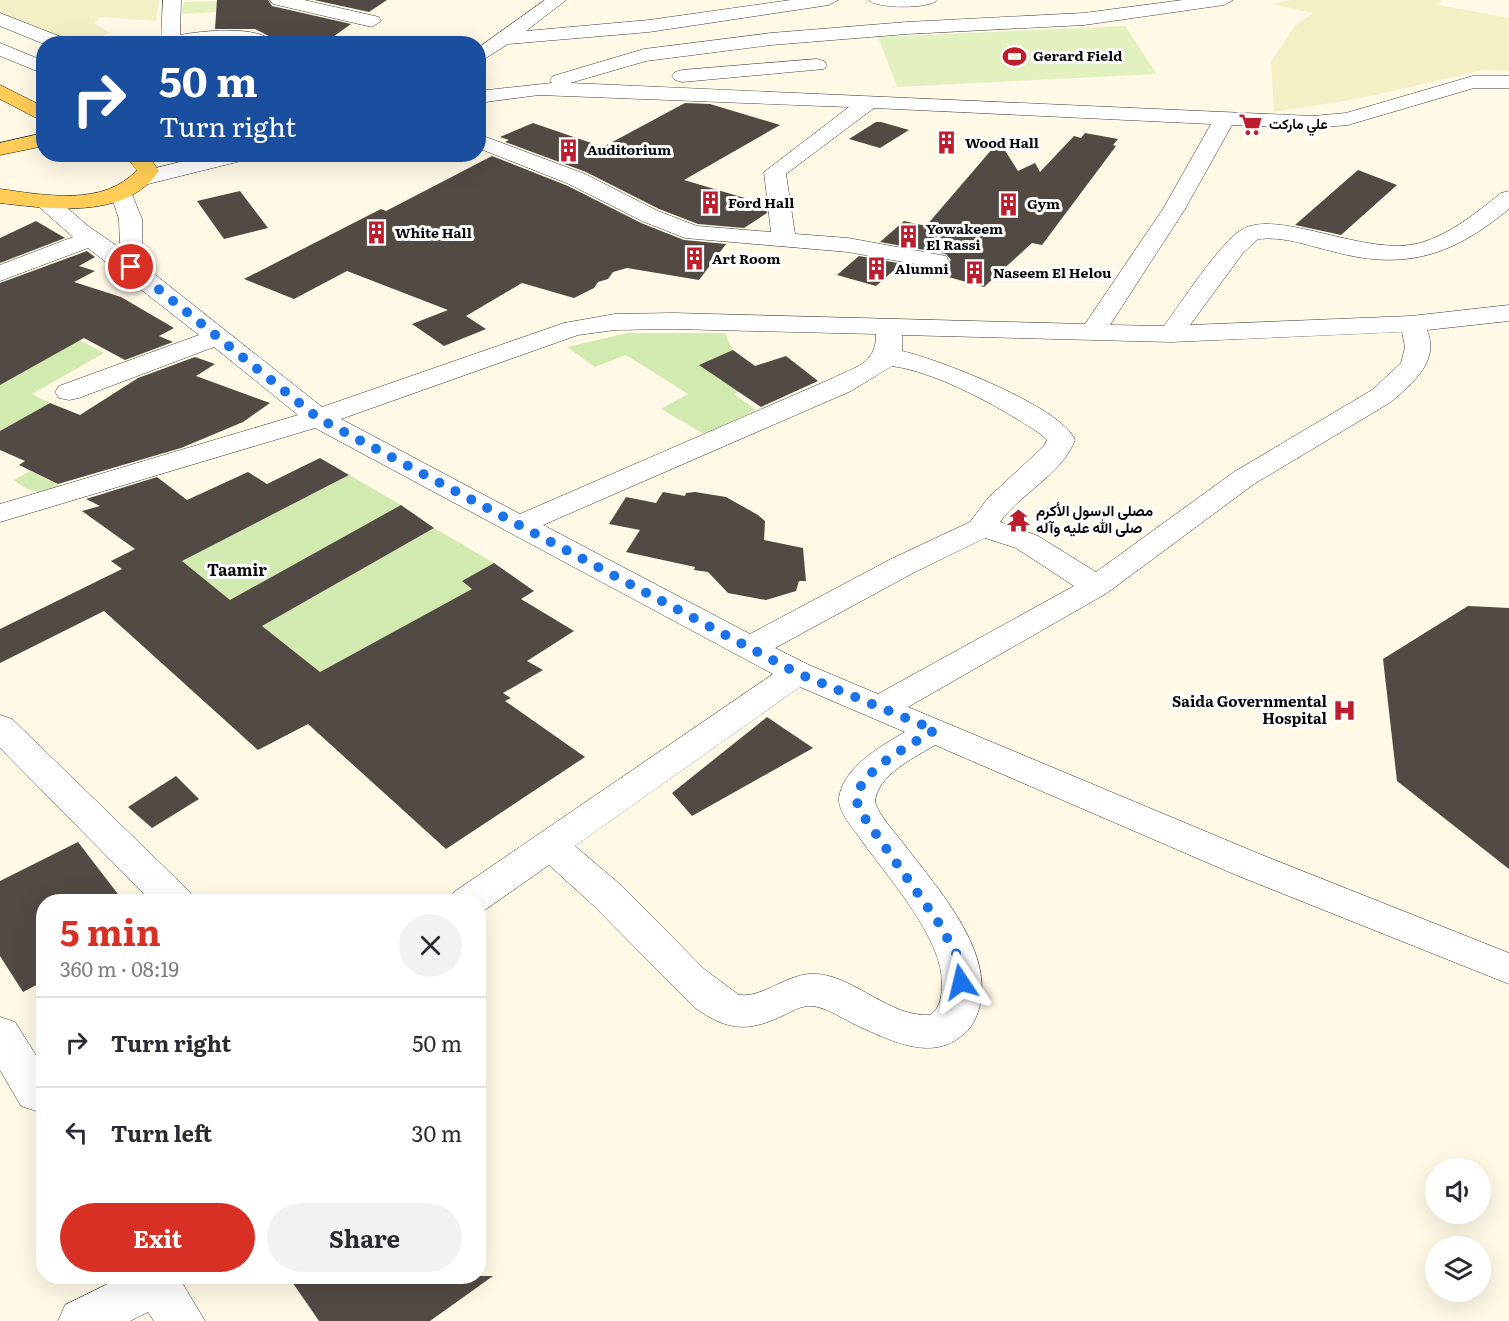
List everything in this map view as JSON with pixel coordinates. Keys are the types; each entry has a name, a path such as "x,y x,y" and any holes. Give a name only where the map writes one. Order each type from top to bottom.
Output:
{"main road":[{"path":"0,91 36,111"},
{"path":"0,116 36,112"},
{"path":"0,126 7,147 36,142"},
{"path":"0,196 47,202 89,200 121,192 144,178 148,171 143,162"}],"street":[{"path":"165,36 172,0"},
{"path":"279,0 372,21"},
{"path":"486,51 557,0"},
{"path":"502,39 649,26 829,0"},
{"path":"878,0 928,0"},
{"path":"1128,0 1156,11"},
{"path":"539,89 590,70 664,52 866,30 1084,19 1224,0"},
{"path":"212,36 264,33 301,5"},
{"path":"0,19 42,36"},
{"path":"0,49 36,65"},
{"path":"655,93 665,78 817,65"},
{"path":"486,96 539,89 870,101 1313,122 1348,119 1473,82 1509,82"},
{"path":"784,241 775,172 870,101"},
{"path":"1092,332 1174,209 1225,118"},
{"path":"486,143 577,179 650,216 693,233 848,244 937,261"},
{"path":"144,178 209,162"},
{"path":"121,192 132,216 131,267"},
{"path":"1171,334 1235,248 1250,234 1283,232 1388,255 1415,252 1439,247 1459,236 1509,198"},
{"path":"47,202 53,210 219,336 318,418 797,673 882,707 1249,866 1509,969"},
{"path":"0,274 90,239"},
{"path":"0,513 318,418 508,350 573,328 595,324 644,321 1171,334 1411,324 1509,313"},
{"path":"882,707 1096,586 1217,495 1292,447 1376,399 1398,383 1418,357 1418,336 1411,324"},
{"path":"519,525 841,385 872,369 886,357 890,344 889,326"},
{"path":"69,392 219,336"},
{"path":"750,648 902,566 981,528 1012,489 1058,450 1059,435 1027,415 939,369 886,357"},
{"path":"0,490 0,497"},
{"path":"981,528 994,529 1026,541 1096,586"},
{"path":"479,894 797,673"},
{"path":"0,727 168,894"},
{"path":"550,844 722,1006 734,1012 746,1013 805,988 819,990 905,1029 936,1032 957,1017 962,999 961,962 938,922 864,817 856,801 859,786 874,771 935,730"},
{"path":"0,1034 36,1094"},
{"path":"82,1321 142,1291 160,1289 182,1321"}],"shaded area":[{"path":"0,0 159,0 156,21 101,17 93,23 110,33 102,36 50,36 0,15"},
{"path":"1291,0 1441,0 1439,5 1509,18 1509,71 1483,70 1362,98 1274,112 1271,62 1295,26 1313,13 1270,4"}],"green space":[{"path":"252,0 250,10 181,14 184,2"},
{"name":"Gerard Field","path":"1125,26 1157,74 897,87 878,37"},
{"path":"628,333 725,333 749,388 734,394 756,410 704,434 661,409 688,394 626,355 595,367 567,347"},
{"path":"68,334 104,353 32,394 50,403 0,431 0,375"},
{"path":"30,471 65,488 51,492 38,492 14,480"},
{"path":"349,475 401,505 230,600 182,561"},
{"path":"434,528 494,563 462,581 472,589 320,672 262,626"}],"building":[{"path":"217,0 268,0 272,6 351,24 334,36 269,36 255,29 215,29"},
{"path":"314,0 387,0 369,12"},
{"path":"685,103 710,104 780,125 684,180 765,204 767,213 744,228 698,224 659,209 586,172 505,142 509,140 500,137 533,123 603,147"},
{"path":"876,122 909,130 880,148 849,139"},
{"path":"1085,133 1118,139 1113,145 1116,146 1042,245 1032,243 984,287 913,267 905,275 892,272 876,286 837,275 859,256 937,270 946,268 951,260 946,254 880,242 904,221 926,226 999,141 1018,171 1035,163 1040,172 1074,136 1081,138"},
{"path":"492,156 568,186 641,223 684,240 726,244 699,280 627,268 613,272 608,279 598,282 594,288 574,298 522,283 466,316 486,329 444,346 412,324 448,310 347,271 294,299 244,279 381,209 386,211 480,162 486,162 486,159"},
{"path":"1358,170 1397,185 1341,235 1295,225"},
{"path":"240,191 268,228 224,239 197,201"},
{"path":"36,221 65,238 0,263 0,238"},
{"path":"87,251 95,257 79,266 95,271 74,282 121,297 174,328 159,336 173,342 125,360 84,338 0,385 0,283"},
{"path":"733,350 755,366 786,356 818,381 761,407 699,365"},
{"path":"195,357 215,364 196,376 270,403 243,422 181,448 58,484 19,465 25,461 0,450 0,431 50,403 80,415 138,378"},
{"path":"320,458 349,475 182,561 230,600 401,505 434,528 262,626 320,672 472,589 462,581 494,563 534,591 521,599 574,631 527,661 543,670 503,693 511,698 505,701 585,757 446,849 308,724 258,750 104,611 0,663 0,629 122,569 111,561 135,549 82,511 100,506 86,499 157,477 187,500 248,472 267,484"},
{"path":"663,492 685,496 686,493 695,492 726,497 758,515 765,521 764,540 803,548 806,581 799,581 796,591 766,600 728,593 708,572 694,570 695,567 626,552 640,530 609,524 626,497 656,503"},
{"path":"1468,606 1509,608 1509,869 1397,781 1383,659"},
{"path":"767,717 813,748 692,816 672,793"},
{"path":"176,776 199,799 152,828 128,807"},
{"path":"78,842 118,894 36,894 36,985 23,992 0,956 0,881"},
{"path":"294,1284 482,1284 430,1321 319,1321"}],"place":[{"name":"Gerard Field","path":"1015,56"},
{"name":"علي ماركت","path":"1251,124"},
{"name":"Wood Hall","path":"947,143"},
{"name":"Auditorium","path":"569,150"},
{"name":"Ford Hall","path":"710,203"},
{"name":"Gym","path":"1009,204"},
{"name":"White Hall","path":"377,233"},
{"name":"Yowakeem El Rassi","path":"908,237"},
{"name":"Art Room","path":"694,259"},
{"name":"Alumni","path":"877,269"},
{"name":"Naseem El Helou","path":"975,273"},
{"name":"مصلى الرسول الأكرم صلى الله عليه وآله","path":"1018,520"},
{"name":"Saida Governmental Hospital","path":"1345,711"}],"district":[{"name":"Taamir","path":"237,570"}],"route":[{"path":"131,267 318,418 797,673 935,730 896,754 874,771 859,786 856,801 864,817 938,922 961,962 961,982"}]}
